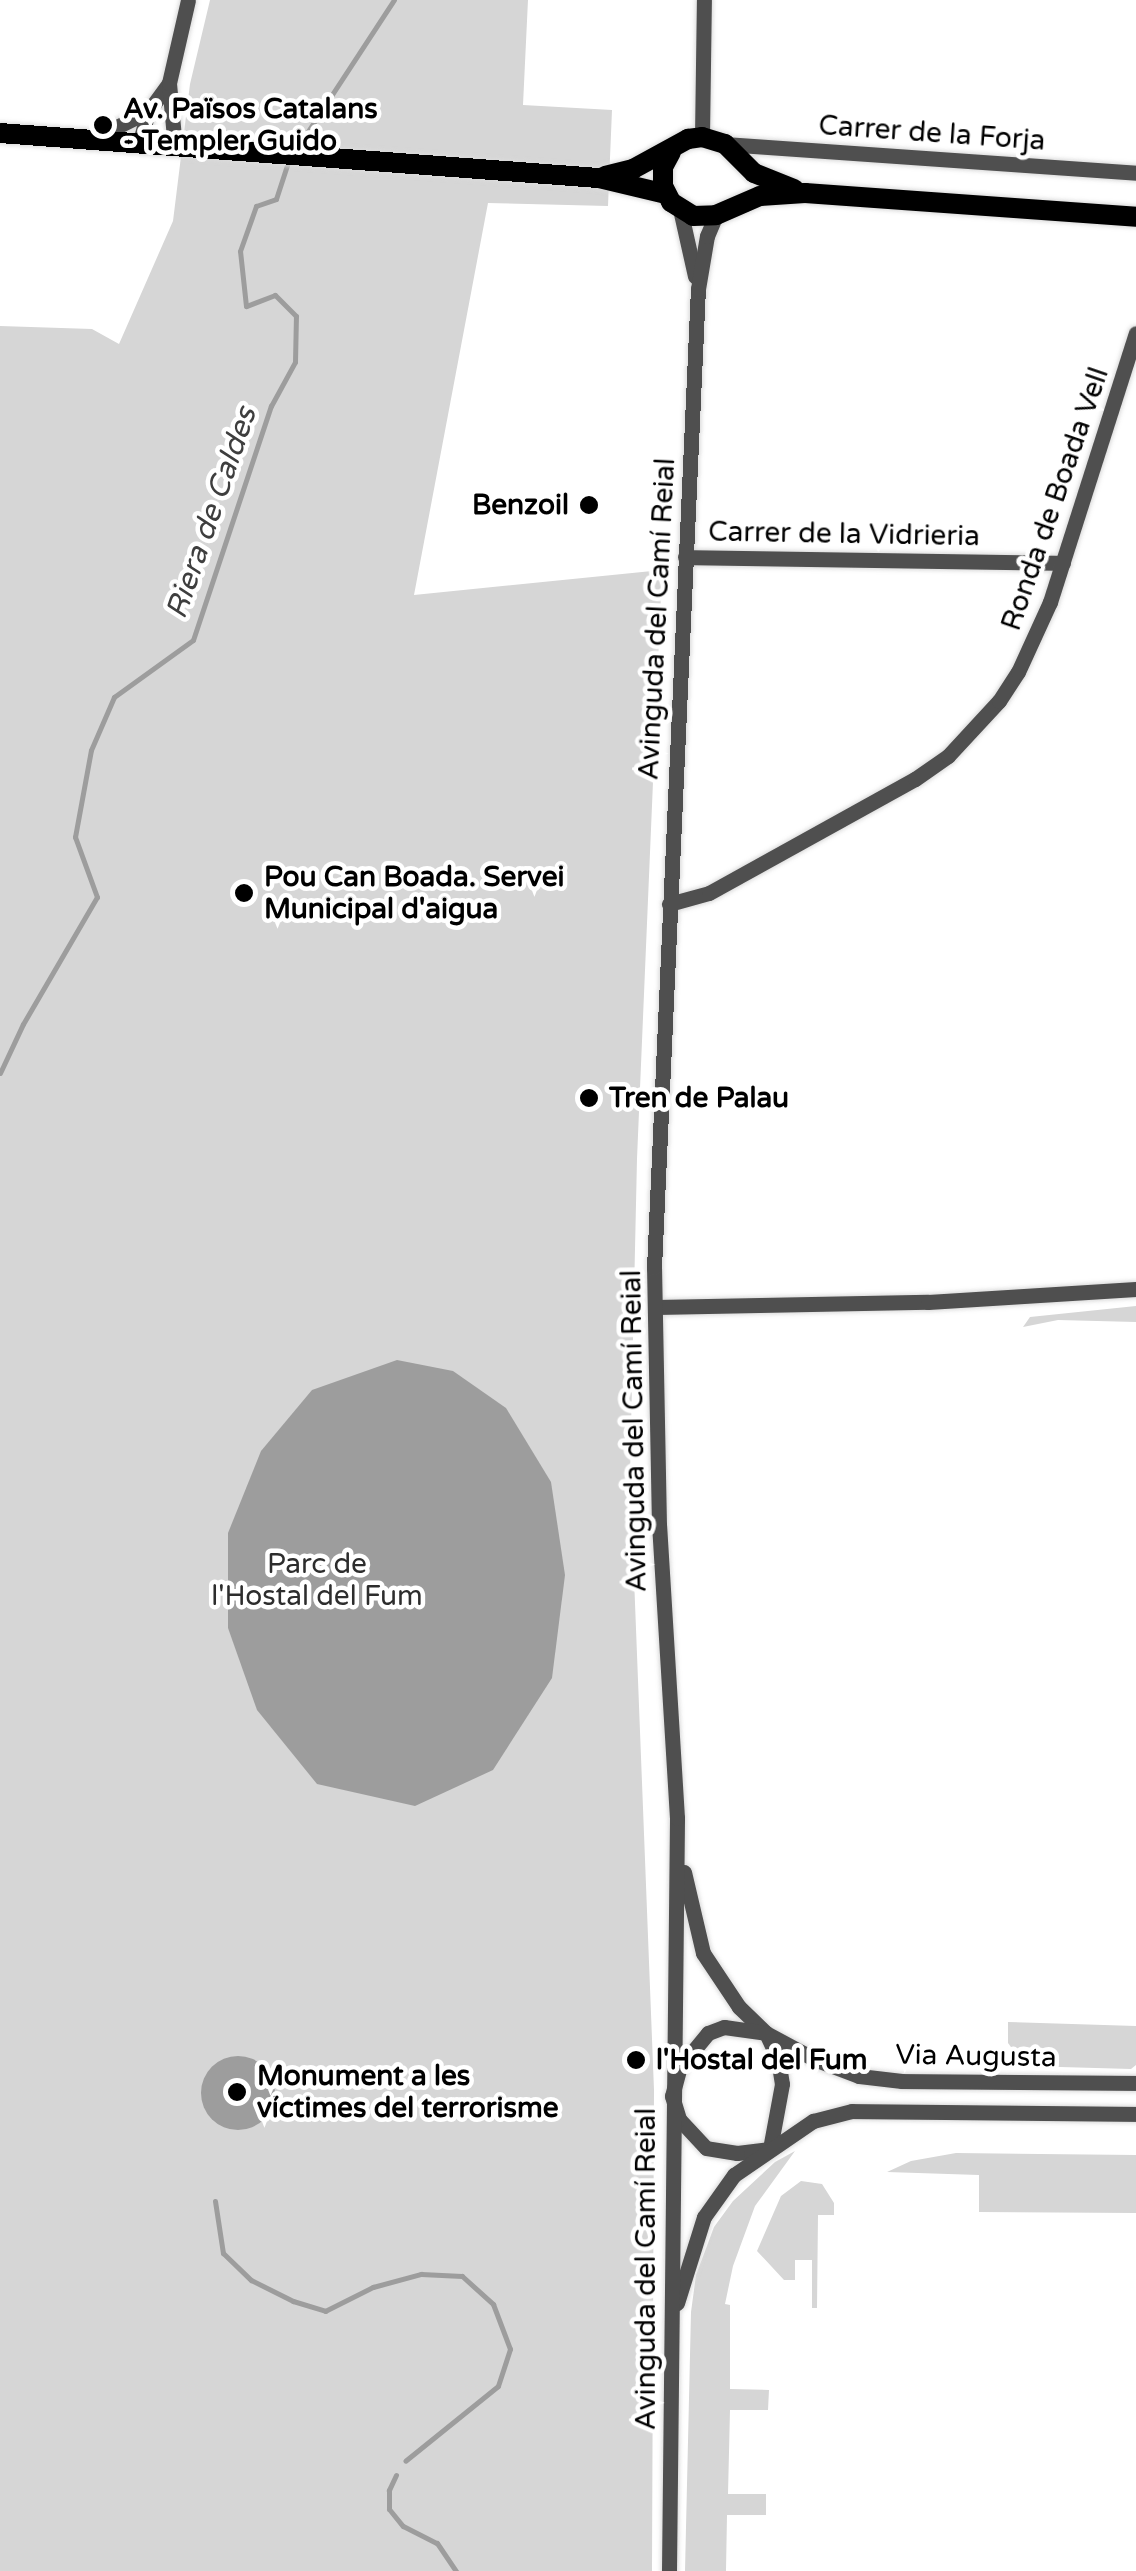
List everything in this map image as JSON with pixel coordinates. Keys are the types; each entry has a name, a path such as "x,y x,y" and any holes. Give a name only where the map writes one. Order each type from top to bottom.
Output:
{"main road":[{"path":"0,132 598,178 673,202 693,216 760,196 806,193 1136,217"},
{"path":"598,178 634,169 671,152 688,139 702,136 725,144 738,161 764,178 806,193"},
{"path":"671,152 662,177 673,202"},
{"path":"723,210 742,182 738,161"}],"street":[{"path":"175,148 169,83 188,0"},
{"path":"702,136 704,0"},
{"path":"145,145 142,134 149,110 169,83"},
{"path":"89,141 149,110"},
{"name":"Carrer de la Forja","path":"725,144 1136,173"},
{"name":"Avinguda del Camí Reial","path":"673,202 698,289"},
{"name":"Avinguda del Camí Reial","path":"669,2571 677,1818 658,1526 656,1307 669,904 698,289 707,236 723,210"},
{"name":"Ronda de Boada Vell","path":"669,904 709,893 948,756 1018,672 1063,563 1136,333"},
{"name":"Carrer de la Vidrieria","path":"686,557 1063,563"},
{"path":"656,1307 928,1302 1136,1289"},
{"name":"Via Augusta","path":"677,1818 688,1902 703,1953 739,2007 766,2033 814,2059 874,2078 1136,2083"},
{"name":"Via Augusta","path":"672,2096 680,2067 708,2034 724,2027 766,2033"},
{"name":"Via Augusta","path":"766,2033 782,2084 770,2149"},
{"path":"672,2096 679,2119 706,2148 736,2153 770,2149"},
{"name":"Via Augusta","path":"670,2332 688,2258 704,2217 734,2174 814,2121 852,2111 1136,2114"}],"green space":[{"name":"Parc de l'Hostal del Fum","path":"210,0 528,0 523,105 612,110 608,206 488,203 414,595 662,570 637,1159 630,1475 654,2090 652,2571 0,2571 0,326 92,329 119,344 173,221 190,84"},
{"path":"1136,1306 1136,1322 1058,1320 1023,1327 1030,1317"},
{"path":"1008,2022 1136,2026 1136,2065 1131,2069 1025,2066 1008,2043"},
{"path":"795,2151 755,2206 733,2266 725,2304 730,2305 730,2389 769,2390 768,2410 730,2410 728,2494 766,2494 766,2515 727,2515 726,2571 685,2571 691,2312 696,2275 714,2227 733,2201 775,2162"},
{"path":"956,2153 1136,2155 1136,2213 979,2212 979,2175 887,2172 911,2161"},
{"path":"801,2181 822,2184 834,2203 834,2215 818,2215 817,2308 812,2308 812,2260 795,2260 795,2280 784,2280 757,2251 781,2196"}],"shaded area":[{"path":"397,1360 453,1371 506,1408 551,1482 565,1575 552,1678 493,1770 415,1806 317,1784 257,1710 228,1628 228,1533 261,1451 312,1390"},
{"path":"238,2056 264,2067 275,2093 264,2119 238,2130 212,2119 201,2093 212,2067"}],"waterway":[{"name":"Riera de Caldes","path":"297,148 394,0"},
{"name":"Riera de Caldes","path":"0,1073 23,1024 97,897 75,837 91,750 114,697 193,640 271,406 295,362 296,316 275,295 246,306 240,251 256,206 276,199 288,162"},
{"path":"215,2201 223,2253 251,2280 293,2301 325,2311 373,2287 421,2274 462,2276 493,2304 510,2349 498,2386 405,2461"},
{"path":"396,2475 389,2490 389,2509 403,2526 437,2543 456,2571"}],"place":[{"name":"Av. Països Catalans - Templer Guido","path":"103,125"},
{"name":"Benzoil","path":"589,505"},
{"name":"Pou Can Boada. Servei Municipal d'aigua","path":"244,893"},
{"name":"Tren de Palau","path":"589,1098"},
{"name":"l'Hostal del Fum","path":"636,2060"},
{"name":"Monument a les víctimes del terrorisme","path":"237,2092"}]}
